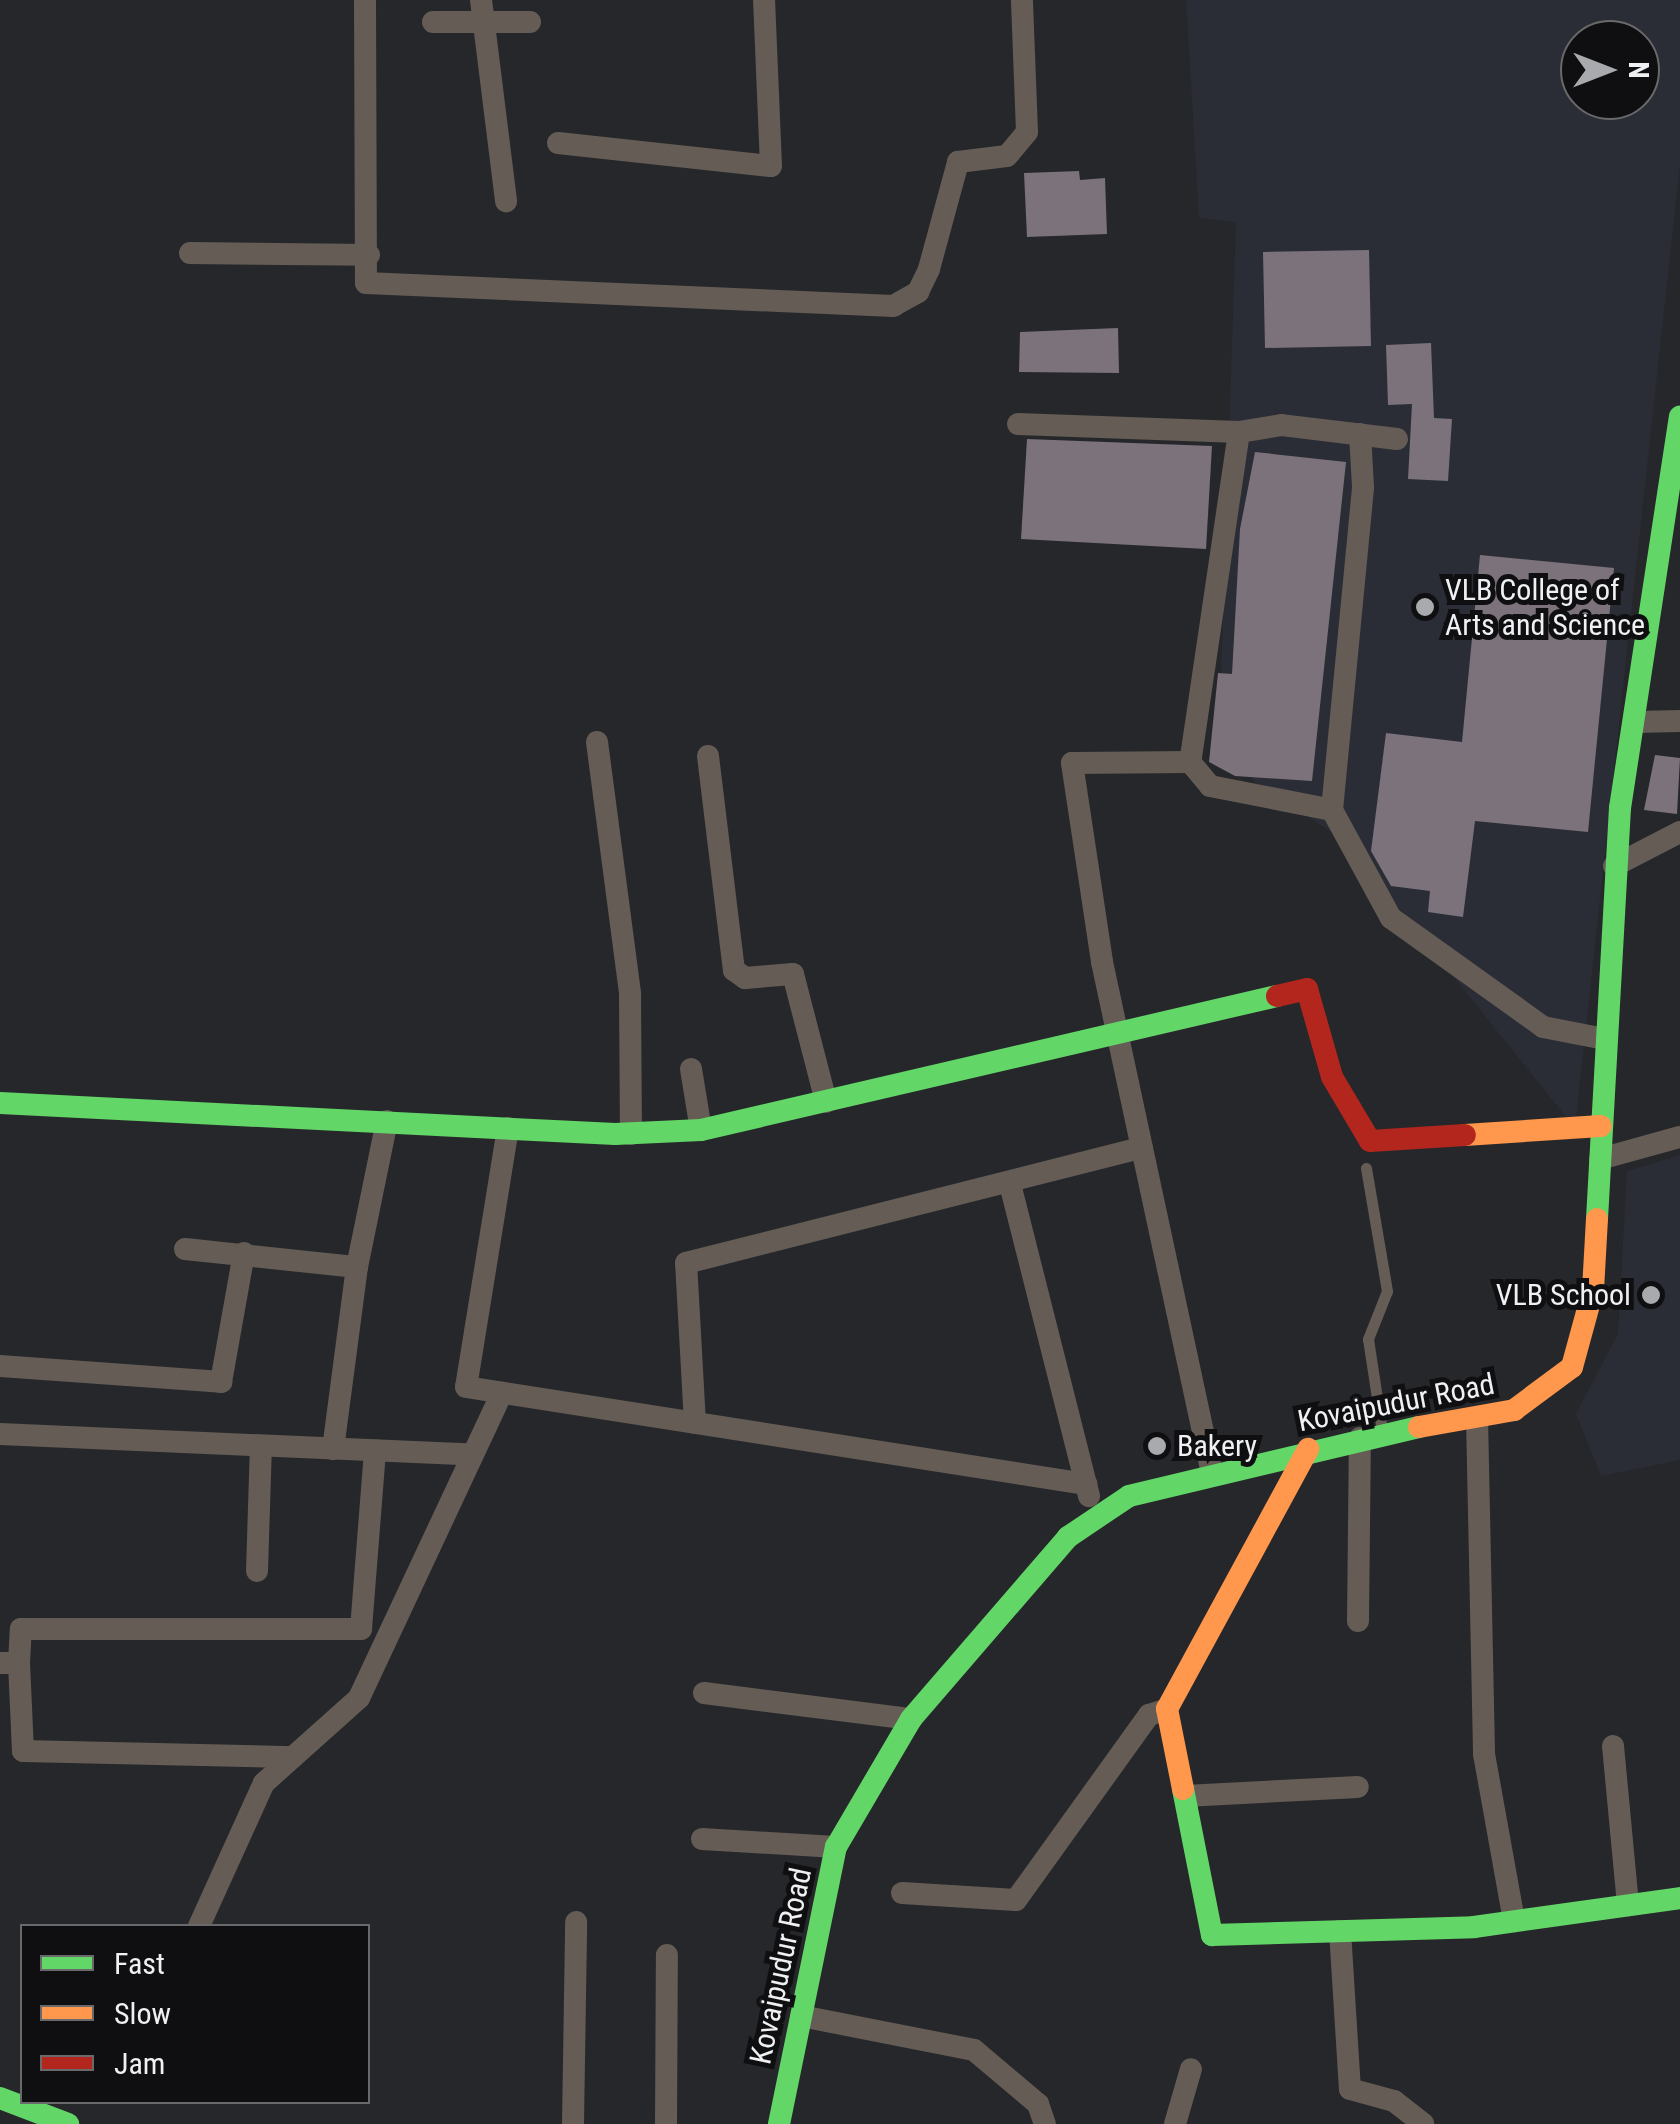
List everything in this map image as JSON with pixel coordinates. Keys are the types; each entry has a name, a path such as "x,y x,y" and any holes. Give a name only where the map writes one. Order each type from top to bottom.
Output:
{"street":[{"path":"365,0 369,255 366,283 892,306 918,292 930,268 958,162 1007,156 1027,132 1022,0"},
{"path":"558,143 771,166 764,0"},
{"path":"480,10 506,202"},
{"path":"433,22 480,10 530,22"},
{"path":"190,253 369,255"},
{"name":"Kovaipudur Road","path":"779,2124 836,1846 912,1720 1068,1536 1128,1496 1308,1449 1514,1410 1572,1366 1594,1290 1614,866 1636,722 1669,564 1680,416"},
{"path":"1018,424 1239,432 1282,425 1398,440"},
{"path":"1239,432 1190,762 1210,786 1332,810"},
{"path":"1360,434 1363,487 1332,810 1358,874 1391,918 1543,1027 1605,1040"},
{"path":"1636,722 1680,721"},
{"path":"597,742 630,994 631,1134"},
{"path":"708,756 734,970 745,978 793,974 826,1102"},
{"path":"1190,762 1072,763 1118,1036 1212,1474"},
{"path":"1614,866 1680,832"},
{"path":"0,1103 631,1134 701,1130 1307,989 1332,1077 1370,1140 1601,1126"},
{"path":"691,1069 701,1130"},
{"path":"333,1449 357,1267 387,1121"},
{"path":"508,1128 466,1387 1086,1484"},
{"path":"1600,1159 1680,1137"},
{"path":"695,1423 686,1263 1142,1148"},
{"path":"1010,1184 1094,1519"},
{"path":"185,1249 357,1267"},
{"path":"0,1366 221,1382 244,1253"},
{"path":"200,1924 264,1783 360,1698 502,1393"},
{"path":"1477,1417 1484,1754 1514,1921"},
{"path":"0,1434 472,1455"},
{"path":"1358,1620 1371,1436"},
{"path":"258,1571 261,1447"},
{"path":"1308,1449 1168,1709 1212,1935 1514,1921 1680,1898"},
{"path":"293,1757 23,1752 10,1663 21,1629 361,1630 375,1451"},
{"path":"704,1694 912,1720"},
{"path":"902,1893 1016,1900 1149,1715 1168,1709"},
{"path":"1613,1746 1628,1905"},
{"path":"1185,1796 1358,1786"},
{"path":"702,1839 836,1846"},
{"path":"574,2124 576,1922"},
{"path":"1340,1931 1350,2089 1394,2101 1423,2124"},
{"path":"666,2124 667,1955"},
{"path":"801,2016 974,2050 1038,2104 1044,2124"},
{"path":"1175,2124 1191,2069"},
{"path":"0,2098 68,2124"}],"lane":[{"path":"1366,1168 1386,1292 1368,1339 1371,1436"}],"shaded area":[{"name":"VLB College of Arts and Science","path":"1186,0 1680,0 1680,164 1575,1128 1344,840 1256,783 1219,742 1236,222 1199,218"},
{"name":"VLB School","path":"1680,1155 1680,1460 1601,1476 1576,1414 1618,1334 1627,1171"}],"building":[{"path":"1079,171 1080,180 1105,178 1107,234 1027,237 1024,173"},
{"path":"1369,250 1371,346 1265,348 1263,252"},
{"path":"1118,328 1119,373 1019,372 1020,332"},
{"path":"1431,343 1434,418 1452,419 1448,481 1408,479 1412,404 1388,405 1386,345"},
{"path":"1027,439 1212,446 1206,549 1021,539"},
{"path":"1255,452 1346,462 1312,781 1235,776 1209,762 1218,673 1232,674 1240,529"},
{"path":"1480,555 1614,568 1588,832 1475,821 1463,917 1428,912 1430,891 1391,886 1371,851 1386,733 1462,742"},
{"path":"1655,755 1680,758 1677,814 1644,810"}],"traffic: fast":[{"path":"1597,1219 1620,808 1680,417"},
{"path":"0,1103 615,1134 701,1130 1277,996"},
{"path":"779,2124 836,1847 911,1719 1068,1537 1129,1496 1419,1427"},
{"path":"1183,1789 1212,1935 1474,1927 1680,1898"},
{"path":"0,2098 68,2124"}],"traffic: slow":[{"path":"1465,1135 1601,1126"},
{"path":"1419,1427 1514,1410 1572,1367 1593,1290 1597,1219"},
{"path":"1183,1789 1167,1709 1308,1449"}],"traffic: jam":[{"path":"1277,996 1307,989 1332,1077 1370,1141 1465,1135"}],"place":[{"name":"VLB College of Arts and Science","path":"1425,607"},
{"name":"VLB School","path":"1651,1295"},
{"name":"Bakery","path":"1157,1446"}]}
